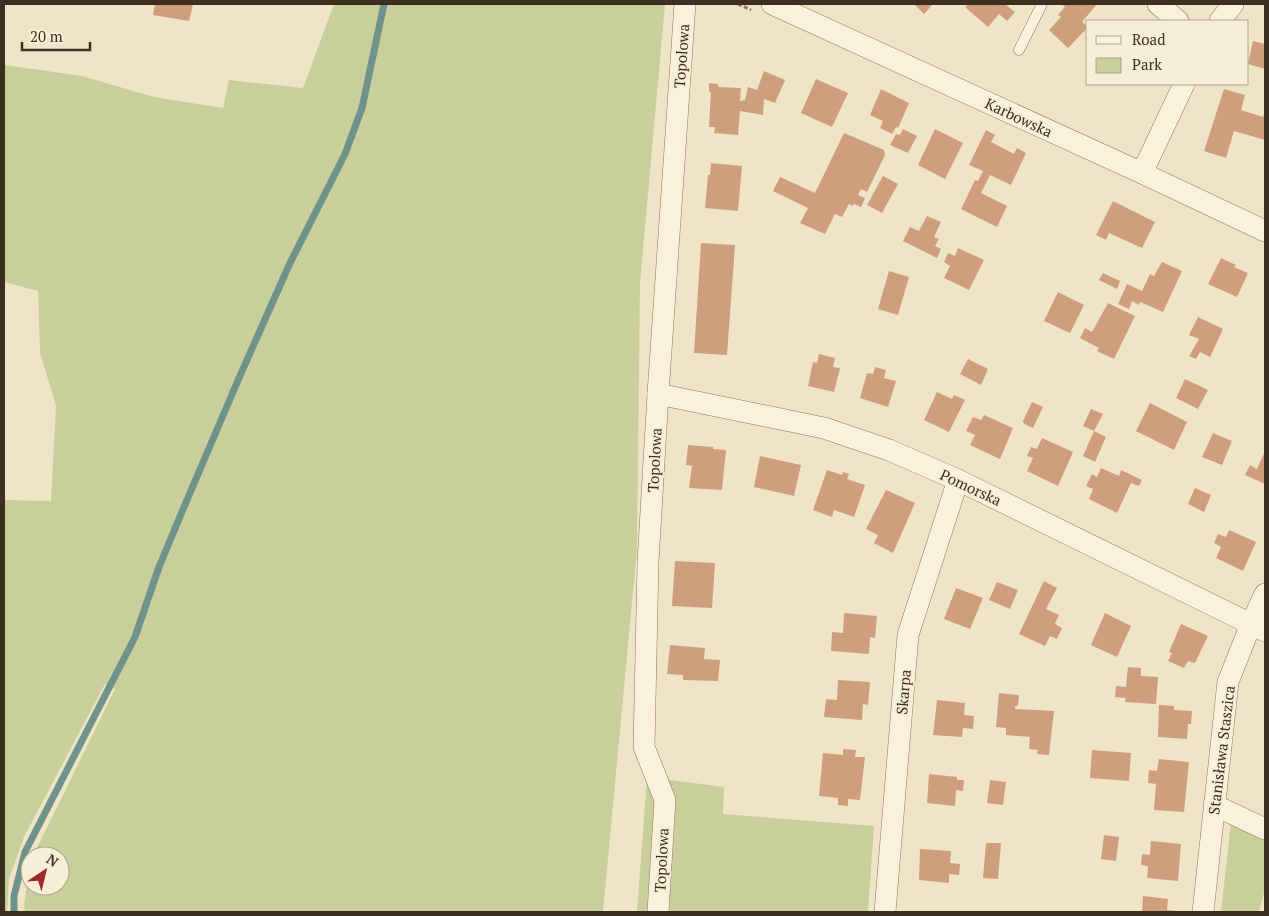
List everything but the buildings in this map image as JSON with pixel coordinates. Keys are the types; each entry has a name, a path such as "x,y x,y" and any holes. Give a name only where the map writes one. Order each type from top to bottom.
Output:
{"street":[{"name":"Topolowa","path":"658,912 665,800 644,747 648,562 685,4"},
{"name":"Karbowska","path":"772,4 1265,231"},
{"path":"1158,4 1177,20"},
{"path":"1221,20 1233,4"},
{"path":"1142,173 1184,85"},
{"name":"Pomorska","path":"658,394 824,428 889,450 958,480 1258,627"},
{"name":"Skarpa","path":"885,912 908,635 958,480"},
{"name":"Stanisława Staszica","path":"1203,912 1228,682 1258,627 1265,594"},
{"path":"1214,805 1265,829"}],"lane":[{"path":"1019,50 1042,4"}],"green space":[{"path":"334,4 665,4 640,283 637,549 603,912 25,912 25,896 70,896 70,846 38,846 115,689 105,684 20,846 9,879 7,912 4,912 4,500 51,501 56,406 40,353 38,291 4,282 4,65 82,76 154,97 223,108 229,80 303,88"},
{"path":"647,777 724,787 723,814 874,826 868,912 637,912"},
{"path":"1231,822 1265,841 1265,889 1259,912 1221,912"}],"waterway":[{"path":"14,912 14,896 25,852 135,637 159,567 239,378 290,263 345,154 362,108 384,4"}]}
